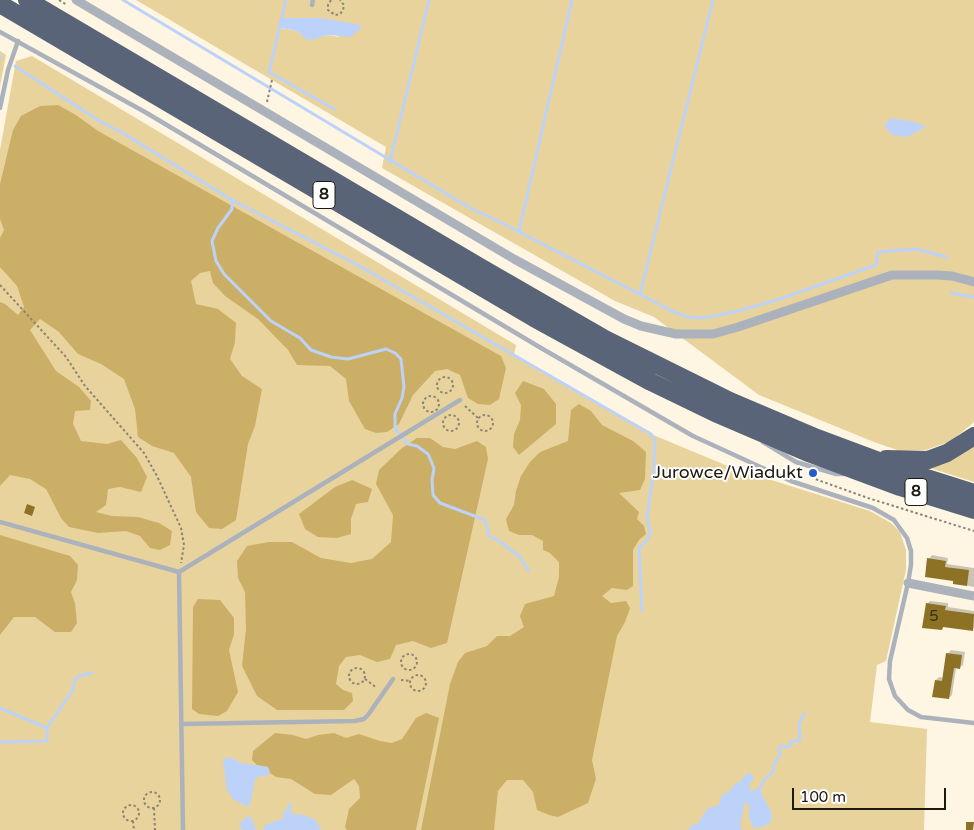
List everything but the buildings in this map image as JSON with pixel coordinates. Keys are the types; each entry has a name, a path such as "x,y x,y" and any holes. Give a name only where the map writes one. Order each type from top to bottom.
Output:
{"highway":[{"name":"8","path":"27,0 605,339 730,402 817,438 863,465 974,510"},
{"name":"8","path":"0,4 534,318 685,399 758,432 863,465 974,493"},
{"path":"863,465 928,460 947,453 974,436"}],"street":[{"path":"76,0 514,259 624,319 641,326 676,334 713,334 738,328 892,275 952,276 974,282"},
{"path":"908,583 974,596"}],"lane":[{"path":"0,32 145,112 541,348 693,436 791,481 882,512 894,520 907,538 911,551 908,583 890,661 889,679 895,696 908,710 921,717 974,723"},
{"path":"0,108 8,70 18,41"},
{"path":"0,522 179,572 460,400"},
{"path":"179,572 183,830"},
{"path":"181,724 355,721 364,719 368,715 394,679"}],"path":[{"path":"325,0 330,1 328,10 332,14 337,15 344,8 340,0"},
{"path":"269,92 272,80"},
{"path":"0,286 66,357 85,386 144,453 181,528 184,545 179,572"},
{"path":"445,377 450,379 453,386 451,391 446,394 439,391 437,383 440,379 445,377"},
{"path":"432,396 438,400 438,407 435,411 427,411 423,407 426,397 432,396"},
{"path":"460,400 478,418"},
{"path":"452,415 458,419 459,424 455,430 448,430 444,426 443,421 447,416 452,415"},
{"path":"483,415 490,417 493,422 491,429 484,431 479,429 477,424 478,418 483,415"},
{"path":"813,473 816,474 815,479 974,530"},
{"path":"410,654 416,658 416,666 413,669 405,669 402,665 401,660 404,655 410,654"},
{"path":"355,668 361,668 366,674 365,679 359,684 354,683 350,679 351,671 355,668"},
{"path":"419,675 424,677 426,684 424,689 417,692 412,689 410,681 414,676 419,675"},
{"path":"365,679 384,693"},
{"path":"394,679 410,681"},
{"path":"150,792 156,793 160,799 158,806 154,808 148,808 145,804 144,798 150,792"},
{"path":"129,805 135,806 139,811 137,819 133,821 128,820 124,816 124,811 129,805"},
{"path":"154,808 155,830"},
{"path":"133,821 134,830"}],"shaded area":[{"path":"136,0 974,0 974,422 951,441 926,450 900,451 759,395 654,317 615,301 382,168 386,147","holes":["281,18 321,18 339,37 328,35 321,37 280,28"]},
{"path":"0,51 6,55 0,86"},
{"path":"32,56 516,345 514,355 651,434 730,467 870,511 891,523 900,532 906,550 906,570 886,661 877,665 870,722 927,729 924,830 0,830 0,150 16,61"},
{"path":"58,105 98,131 501,356 506,368 499,399 490,405 478,404 468,398 460,375 447,369 435,371 413,395 399,424 387,432 376,433 365,429 349,401 346,379 330,366 297,365 288,350 258,319 225,296 213,283 210,271 200,273 191,281 196,304 218,309 236,323 235,342 230,359 242,376 262,389 255,426 248,444 236,520 222,529 209,528 196,512 191,477 174,453 152,446 138,437 135,409 124,379 101,364 78,354 59,332 40,319 30,330 56,371 79,387 91,401 90,410 75,411 73,424 81,441 107,444 121,440 137,458 147,477 141,492 120,487 108,489 106,505 96,512 112,516 138,517 159,523 172,531 170,545 160,550 150,548 140,536 126,531 98,533 69,527 61,518 46,489 30,479 10,475 0,486 0,302 18,315 24,307 17,286 0,267 0,238 4,230 0,219 0,184 13,130 21,116 40,106"},
{"path":"523,381 544,389 556,404 556,424 519,455 513,447 514,434 520,420 521,405 515,393"},
{"path":"579,404 591,411 602,425 633,441 646,452 645,479 640,490 619,493 639,512 637,519 644,526 646,534 639,540 633,550 633,586 627,590 612,588 602,596 611,603 626,601 630,608 617,636 592,760 596,779 588,803 558,817 549,815 537,810 533,792 523,780 507,780 498,791 494,830 421,830 450,684 458,662 465,653 487,646 497,636 510,636 524,627 520,616 525,604 554,596 559,577 559,562 550,553 543,550 543,541 532,535 519,535 509,531 506,519 514,505 521,476 530,462 540,452 568,441 571,410"},
{"path":"417,438 430,438 443,447 455,449 477,441 486,447 488,459 447,643 431,648 413,641 396,645 390,659 377,662 360,655 346,657 339,666 336,684 343,690 352,693 353,701 344,710 277,710 257,696 242,666 246,629 245,592 238,578 237,561 247,546 269,542 292,542 321,558 351,563 372,559 391,542 393,515 376,484 379,470 402,448"},
{"path":"974,441 974,482 924,466"},
{"path":"352,480 372,489 368,502 356,504 351,519 351,534 337,538 318,537 305,529 299,514 335,487"},
{"path":"0,535 70,556 78,565 77,580 71,592 75,603 77,623 71,632 55,632 35,617 14,617 0,635"},
{"path":"198,599 220,600 234,618 234,634 229,650 238,692 227,711 218,716 199,714 192,709 193,607"},
{"path":"426,713 439,718 416,830 347,830 345,827 349,809 360,798 359,786 354,779 331,795 315,794 291,779 276,777 270,773 268,767 257,765 252,760 253,751 275,733 306,739 334,733 346,738 359,734 392,743 402,739 416,718"}],"water":[{"path":"281,18 321,18 360,25 362,27 351,37 328,35 312,40 305,39 300,33 293,30 280,28 278,23"},
{"path":"891,118 915,122 926,127 907,137 892,135 884,125"},
{"path":"226,757 241,763 268,767 270,773 255,779 248,807 233,799 227,790 223,761"},
{"path":"750,772 754,779 750,783 749,791 760,788 772,813 771,822 763,827 754,828 749,819 749,805 745,802 740,824 742,830 688,830 691,826 698,823 708,808 720,803 721,796"},
{"path":"289,803 292,804 290,811 294,814 304,815 316,820 321,830 263,830 265,825 282,819 284,815 282,812 286,810"},
{"path":"248,816 251,817 256,830 241,830 239,826 241,822"}],"waterway":[{"path":"123,0 472,209 674,312 688,317 714,316 777,300 876,265 878,252 915,249 947,257"},
{"path":"286,0 269,72 334,109"},
{"path":"390,162 429,0"},
{"path":"519,231 572,0"},
{"path":"640,294 713,0"},
{"path":"15,66 101,122 121,132 232,200 232,209 218,228 212,241 216,261 224,274 271,321 300,338 311,350 331,357 348,359 386,349 395,353 401,359 404,387 402,398 395,414 395,428 408,444 417,446 428,454 434,468 432,480 433,495 440,503 485,520 489,536 519,556 529,571"},
{"path":"232,200 356,264 651,434 655,440 653,476 647,517 650,531 648,539 639,548 642,611"},
{"path":"951,293 974,297"},
{"path":"0,742 47,741 47,728 72,691 75,679 92,673"},
{"path":"0,708 47,728"},
{"path":"760,788 764,780 773,772 774,764 780,755 779,749 781,746 789,747 795,740 799,741 799,724 804,714"}],"place":[{"name":"Jurowce/Wiadukt","path":"813,473"}]}
